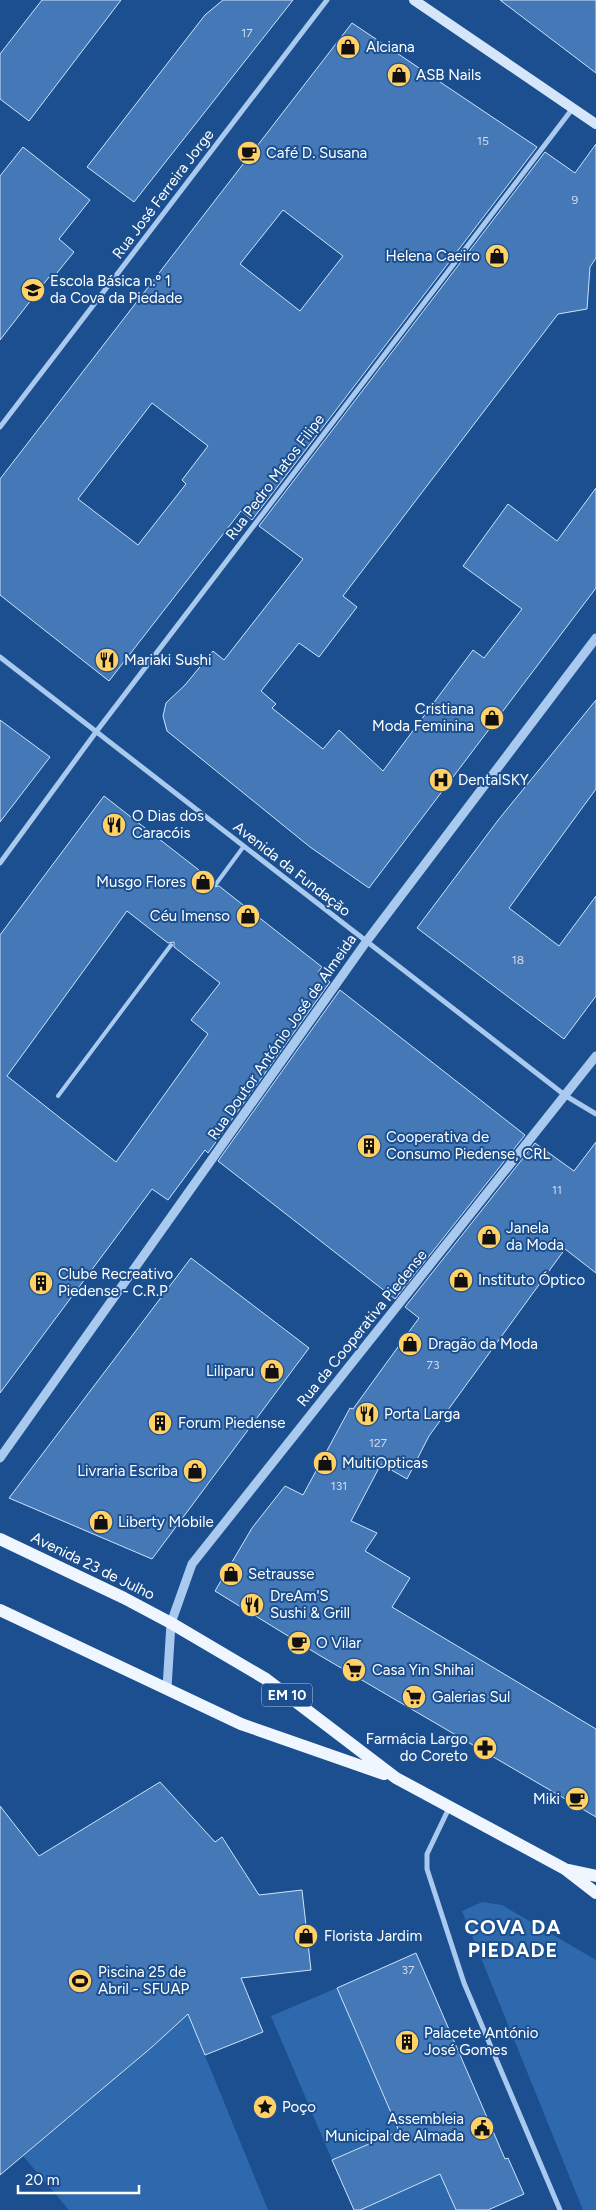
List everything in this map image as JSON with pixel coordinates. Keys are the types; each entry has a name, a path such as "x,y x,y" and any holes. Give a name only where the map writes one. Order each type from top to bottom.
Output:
{"main road":[{"path":"414,0 596,124"},
{"name":"Avenida 23 de Julho","path":"0,1539 124,1598 171,1623"},
{"name":"EM 10","path":"0,1610 241,1724 396,1778"},
{"name":"EM 10","path":"171,1623 266,1680 396,1778 565,1869 596,1893"},
{"name":"EM 10","path":"565,1869 596,1876"}],"street":[{"name":"Rua José Ferreira Jorge","path":"0,427 327,0"},
{"name":"Rua Pedro Matos Filipe","path":"0,863 96,732 573,108"},
{"name":"Rua Doutor António José de Almeida","path":"0,1458 366,942 596,638"},
{"name":"Avenida da Fundação","path":"0,657 566,1096 596,1114"},
{"name":"Rua da Cooperativa Piedense","path":"167,1688 171,1623 192,1564 596,1056"},
{"path":"450,1807 427,1854 427,1869 464,1983 560,2210"}],"lane":[{"path":"216,884 244,846"},
{"path":"58,1096 171,945"}],"shaded area":[{"path":"482,1902 502,1905 596,1960 596,2210 583,2210 462,1911"},
{"path":"337,1988 399,2131 332,2160 271,2016"},
{"path":"188,2014 268,2210 69,2210 23,2156 152,2047"},
{"path":"437,2115 456,2210 360,2210 421,2183 399,2131"}],"building":[{"path":"42,0 121,0 29,121 0,99 0,54"},
{"path":"223,0 293,0 134,202 87,167 205,15"},
{"path":"500,0 596,0 596,73"},
{"path":"352,23 537,147 252,520 241,511 109,681 0,595 0,479","holes":["283,210 343,256 300,311 240,264","152,403 208,446 182,480 186,484 138,545 78,499"]},
{"path":"596,144 596,258 590,267 587,309 558,314 343,596 357,607 319,657 299,643 261,691 276,704 272,708 323,749 339,730 383,771 473,650 484,658 522,609 463,566 508,504 557,541 596,488 596,588 369,888 310,847 167,731 163,716 166,703 185,685 213,651 224,660 303,559 259,526 545,152 575,173"},
{"path":"23,147 90,200 59,239 74,252 52,279 49,277 0,340 0,176"},
{"path":"596,700 596,789 509,908 559,946 596,896 596,996 564,1039 417,928 499,819"},
{"path":"0,720 50,757 0,822"},
{"path":"104,796 213,881 213,887 219,886 322,967 318,972 330,982 208,1153 205,1150 168,1200 152,1189 0,1393 0,935","holes":["127,911 168,943 174,942 174,947 220,983 191,1020 208,1034 116,1162 7,1076"]},
{"name":"Cooperativa de Consumo Piedense, CRL","path":"340,990 525,1135 395,1299 218,1161"},
{"path":"596,1142 596,1273 565,1249 429,1436 407,1479 381,1464 351,1521 377,1533 365,1551 410,1578 392,1607 596,1729 596,1817 319,1655 215,1591 252,1528 285,1486 303,1495 350,1408 353,1409 419,1318 405,1307 535,1143 574,1171"},
{"name":"Forum Piedense","path":"191,1258 309,1348 152,1559 9,1498"},
{"path":"160,1782 215,1842 222,1837 259,1895 302,1890 311,1970 241,1978 263,2032 205,2055 188,2014 152,2047 0,2175 0,1806 39,1856"},
{"path":"416,1953 505,2159 508,2158 524,2194 488,2210 456,2210 440,2174 360,2210 354,2210 332,2160 399,2131 337,1988"}],"place":[{"name":"Alciana","path":"348,47"},
{"name":"ASB Nails","path":"399,75"},
{"name":"Café D. Susana","path":"249,153"},
{"name":"Helena Caeiro","path":"497,256"},
{"name":"Escola Básica n.º 1 da Cova da Piedade","path":"33,290"},
{"name":"Mariaki Sushi","path":"107,660"},
{"name":"Cristiana Moda Feminina","path":"492,718"},
{"name":"DentalSKY","path":"441,780"},
{"name":"O Dias dos Caracóis","path":"114,825"},
{"name":"Musgo Flores","path":"203,882"},
{"name":"Céu Imenso","path":"248,916"},
{"name":"Cooperativa de Consumo Piedense, CRL","path":"369,1146"},
{"name":"Janela da Moda","path":"489,1237"},
{"name":"Instituto Óptico","path":"461,1280"},
{"name":"Clube Recreativo Piedense - C.R.P","path":"41,1283"},
{"name":"Dragão da Moda","path":"410,1344"},
{"name":"Liliparu","path":"272,1371"},
{"name":"Porta Larga","path":"367,1414"},
{"name":"Forum Piedense","path":"160,1423"},
{"name":"MultiOpticas","path":"325,1463"},
{"name":"Livraria Escriba","path":"195,1471"},
{"name":"Liberty Mobile","path":"101,1522"},
{"name":"Setrausse","path":"231,1574"},
{"name":"DreAm'S Sushi & Grill","path":"252,1605"},
{"name":"O Vilar","path":"299,1643"},
{"name":"Casa Yin Shihai","path":"354,1670"},
{"name":"Galerias Sul","path":"414,1697"},
{"name":"Farmácia Largo do Coreto","path":"485,1748"},
{"name":"Miki","path":"577,1799"},
{"name":"Florista Jardim","path":"306,1936"},
{"name":"Piscina 25 de Abril - SFUAP","path":"80,1981"},
{"name":"Palacete António José Gomes","path":"407,2042"},
{"name":"Poço","path":"265,2107"},
{"name":"Assembleia Municipal de Almada","path":"482,2128"}],"district":[{"name":"COVA DA PIEDADE","path":"513,1938"}]}
